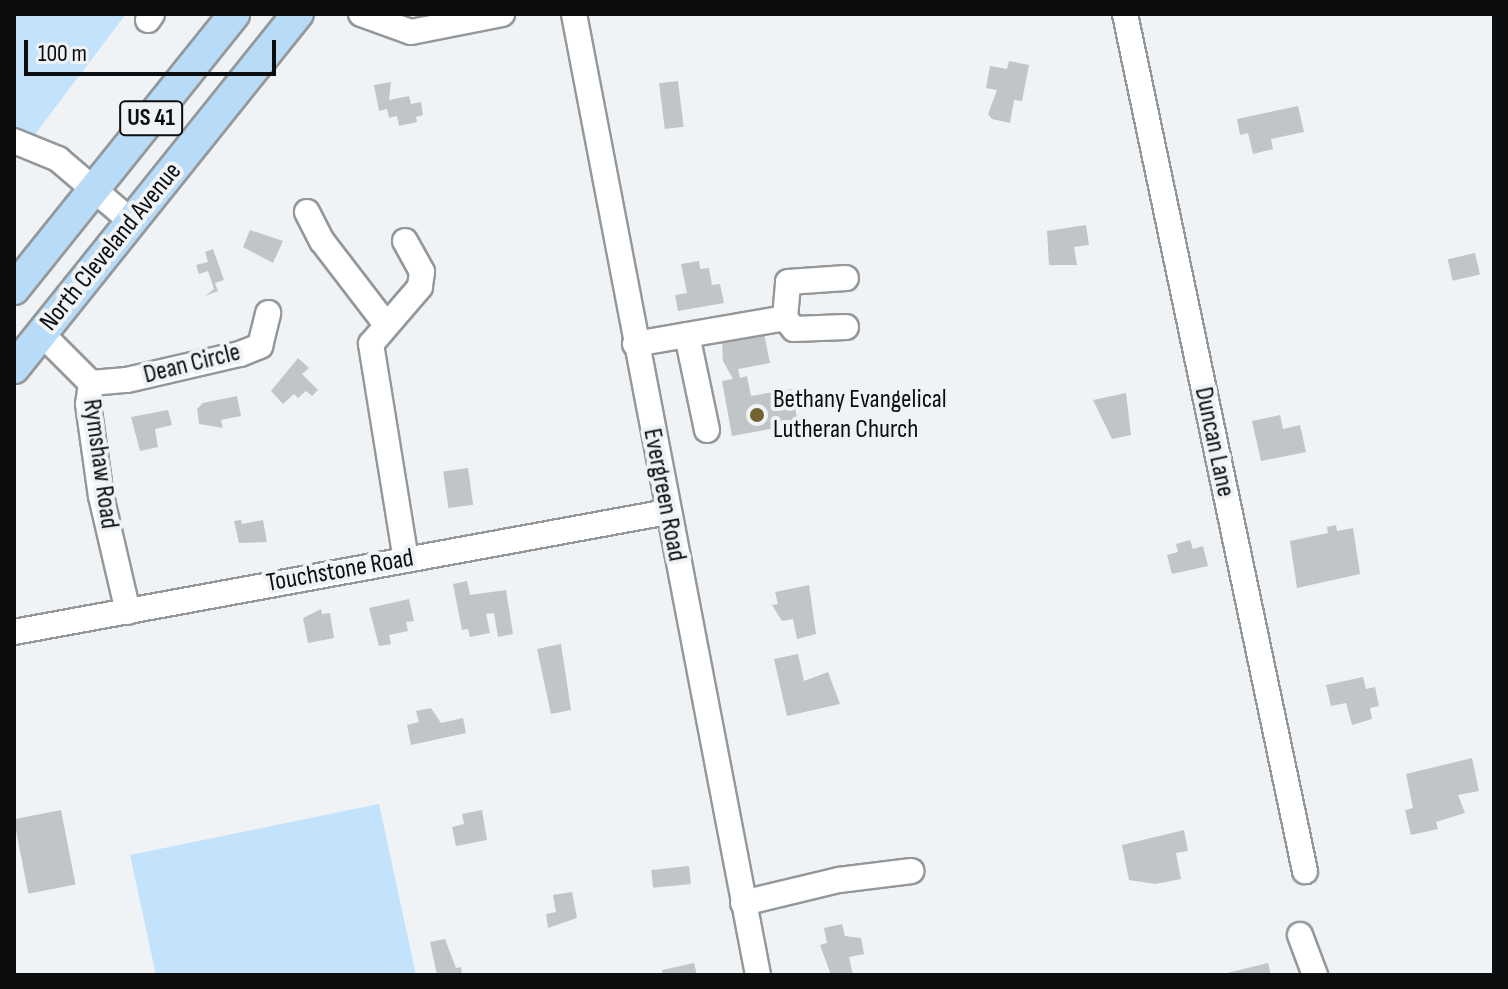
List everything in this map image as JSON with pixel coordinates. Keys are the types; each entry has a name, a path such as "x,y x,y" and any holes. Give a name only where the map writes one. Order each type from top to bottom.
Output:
{"main road":[{"name":"North Cleveland Avenue","path":"14,289 234,14"},
{"name":"North Cleveland Avenue","path":"14,368 298,14"}],"street":[{"path":"361,14 411,32 497,14"},
{"name":"Evergreen Road","path":"574,14 758,975"},
{"name":"Duncan Lane","path":"1125,14 1305,871"},
{"path":"14,141 41,149 132,222"},
{"path":"307,212 322,241 385,323"},
{"path":"405,241 422,272 420,287 385,323 371,344 406,559"},
{"path":"846,278 788,282 785,318 794,329 846,327"},
{"name":"Dean Circle","path":"91,383 127,380 240,354 260,346 268,313"},
{"path":"635,344 785,318"},
{"name":"Rymshaw Road","path":"41,333 91,383 88,404 101,496 128,612"},
{"path":"687,335 707,430"},
{"name":"Touchstone Road","path":"14,632 667,512"},
{"path":"743,903 851,877 911,871"},
{"path":"1300,935 1315,975"}],"shaded area":[{"path":"14,14 126,14 26,146 14,144"},
{"path":"379,804 416,975 156,975 130,855"}],"building":[{"path":"1009,61 1029,65 1022,101 1014,100 1010,123 992,119 988,114 997,90 986,88 990,66 1007,69"},
{"path":"678,81 684,127 665,129 659,83"},
{"path":"391,82 389,100 409,96 411,104 421,102 423,115 416,117 417,122 399,126 397,116 389,118 387,109 379,111 374,85"},
{"path":"1298,106 1304,132 1271,139 1273,149 1253,154 1248,133 1240,135 1237,119"},
{"path":"1086,225 1089,245 1074,247 1077,265 1049,265 1047,231"},
{"path":"250,230 283,241 273,263 243,247"},
{"path":"213,249 224,280 215,283 218,291 205,296 214,289 208,271 199,274 196,265 208,262 205,252"},
{"path":"1475,253 1480,274 1453,281 1448,259"},
{"path":"699,261 700,269 709,268 712,285 720,284 724,303 678,311 675,295 687,293 681,264"},
{"path":"764,333 770,363 738,369 740,378 747,376 751,396 792,389 798,424 732,436 722,381 733,379 723,361 722,341"},
{"path":"298,358 309,368 302,374 318,390 312,396 306,391 298,398 294,394 283,404 271,391"},
{"path":"1126,393 1131,435 1112,439 1093,400"},
{"path":"237,396 241,416 221,420 223,428 199,424 197,409 203,403"},
{"path":"168,410 172,425 155,429 158,447 140,451 131,417"},
{"path":"1280,415 1283,429 1300,425 1306,452 1261,461 1252,421"},
{"path":"468,468 473,505 448,508 443,471"},
{"path":"241,520 242,524 263,520 267,542 239,543 234,521"},
{"path":"1336,525 1337,531 1353,528 1360,574 1297,588 1290,541 1328,533 1327,527"},
{"path":"1190,540 1193,549 1203,546 1208,566 1172,574 1167,555 1178,552 1176,544"},
{"path":"467,581 470,595 506,590 513,634 498,637 494,613 486,614 490,633 470,637 468,629 462,630 453,584"},
{"path":"809,585 816,634 797,639 793,619 782,621 772,605 778,604 775,592"},
{"path":"409,599 414,621 406,622 408,631 389,635 391,644 379,646 369,608"},
{"path":"321,609 322,614 330,613 334,638 308,643 303,618"},
{"path":"561,644 571,710 551,714 537,649"},
{"path":"798,654 804,681 828,672 840,704 787,716 774,659"},
{"path":"1363,677 1366,689 1375,687 1379,706 1370,708 1372,719 1352,725 1346,703 1331,706 1326,685"},
{"path":"431,708 441,723 463,718 466,733 411,745 407,725 419,722 416,711"},
{"path":"1472,758 1479,791 1458,795 1465,813 1436,822 1438,829 1411,835 1405,810 1413,808 1406,774"},
{"path":"61,810 76,885 28,894 14,819"},
{"path":"482,810 487,840 456,846 452,827 464,824 462,814"},
{"path":"1184,830 1188,851 1176,853 1181,879 1155,884 1129,880 1122,845"},
{"path":"689,866 691,884 653,888 651,870"},
{"path":"572,892 577,918 548,928 546,914 556,912 553,895"},
{"path":"842,924 845,936 861,938 864,954 849,957 853,975 831,975 820,945 827,943 824,928"},
{"path":"445,939 456,968 461,967 462,974 437,975 430,942"},
{"path":"694,963 697,975 663,975 662,970"},
{"path":"1268,963 1271,975 1223,975 1223,974"}],"place":[{"name":"Bethany Evangelical Lutheran Church","path":"757,415"}]}
